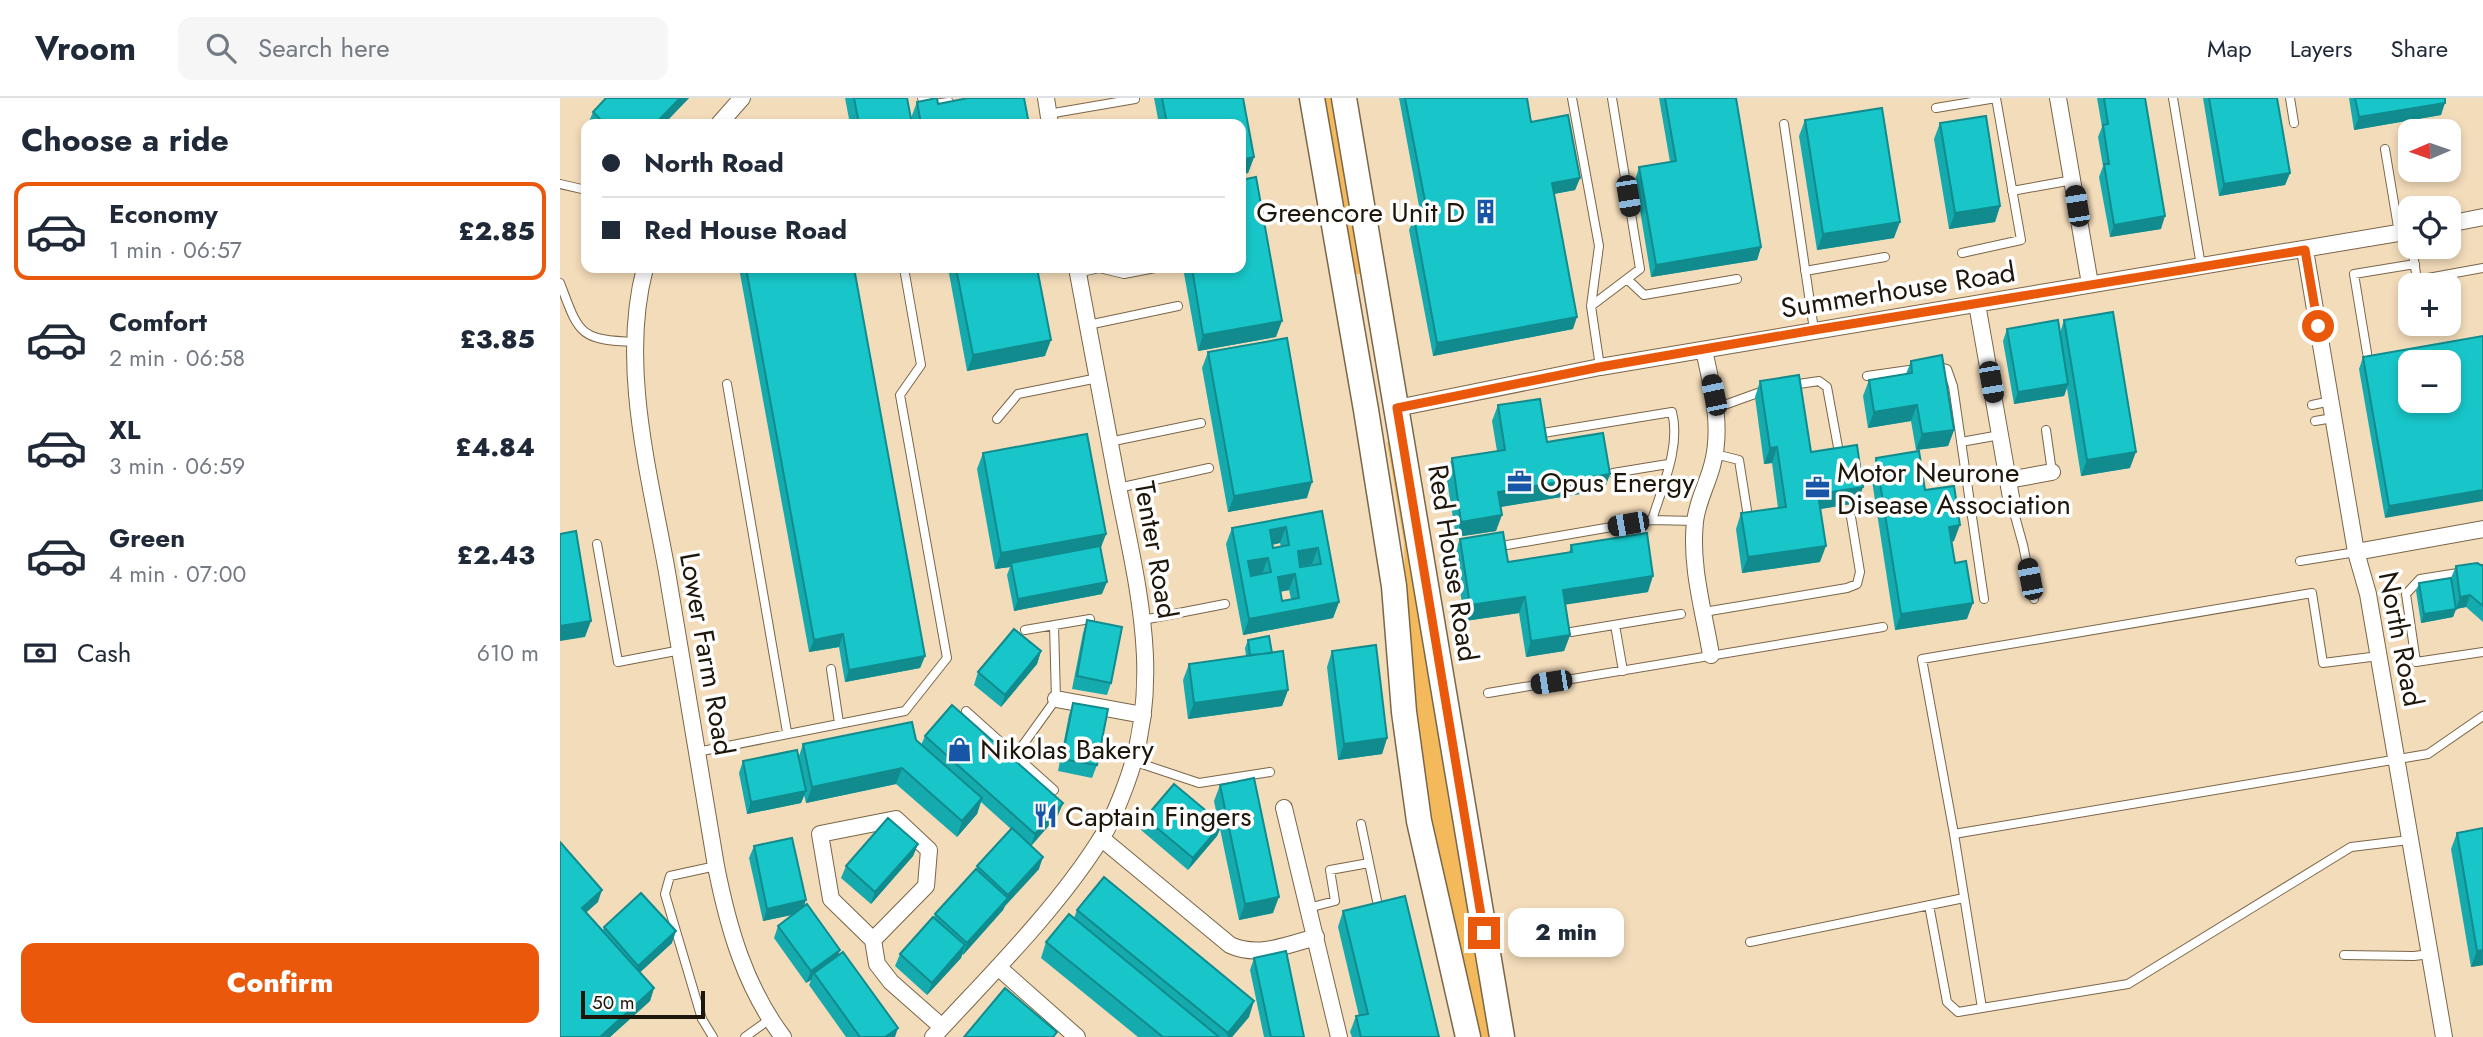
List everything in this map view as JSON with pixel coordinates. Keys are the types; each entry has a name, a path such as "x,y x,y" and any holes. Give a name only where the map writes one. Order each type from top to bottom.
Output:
{"main road":[{"path":"1312,98 1394,586 1404,712 1419,821 1468,1037"},
{"name":"Red House Road","path":"1344,98 1502,1037"},
{"path":"1394,586 1397,543 1380,432 1384,419 1397,408"}],"street":[{"path":"723,119 742,98"},
{"path":"2059,98 2090,284"},
{"path":"2461,222 2483,218"},
{"name":"Summerhouse Road","path":"1397,408 1600,367 2398,234"},
{"name":"North Road","path":"2305,250 2356,552 2368,594 2444,1037"},
{"name":"Lower Farm Road","path":"644,273 638,301 635,342 640,418 716,866 734,941 755,993 783,1037"},
{"name":"Tenter Road","path":"873,940 926,886 929,850 896,819 820,834 831,899 873,940 877,964 937,1032 998,967 1076,876 1117,807 1133,761 1143,715 1146,654 1143,620 1078,273"},
{"path":"1977,304 2013,509"},
{"path":"1704,349 1716,408 1717,433 1715,454 1695,521 1696,564 1711,655"},
{"path":"2008,480 2052,472"},
{"path":"2356,552 2483,529"},
{"path":"1055,699 1143,715"},
{"path":"1284,808 1339,1037"},
{"path":"1101,838 1230,945 1248,951 1265,950 1315,937"},
{"path":"998,967 1077,1037"}],"lane":[{"path":"922,98 933,104 960,100"},
{"path":"1572,98 1599,246 1591,306 1600,367"},
{"path":"1591,306 1640,269 1612,98"},
{"path":"1936,108 1996,98 2021,240 1962,253"},
{"path":"2173,98 2201,266"},
{"path":"2290,98 2294,123"},
{"path":"1048,112 1135,99"},
{"path":"1784,124 1814,330"},
{"path":"2385,149 2398,198"},
{"path":"2012,191 2073,180"},
{"path":"560,184 581,190"},
{"path":"1805,271 1885,257"},
{"path":"2414,259 2417,280 2483,268"},
{"path":"2367,353 2354,274 2415,264"},
{"path":"697,751 905,711 947,658 900,396 921,365 905,273"},
{"path":"1627,279 1644,295 1737,279"},
{"path":"560,283 571,314 583,332 597,338 635,342"},
{"path":"1088,325 1178,306"},
{"path":"1867,376 1939,365 1947,369 1953,386 1984,599"},
{"path":"997,419 1018,394 1098,378"},
{"path":"1716,408 1766,390 1819,381 1827,387 1829,394 1840,460"},
{"path":"727,384 788,732"},
{"path":"2312,405 2331,401"},
{"path":"1543,433 1672,412 1675,424 1674,439 1652,520"},
{"path":"2315,421 2333,418"},
{"path":"1109,442 1201,423"},
{"path":"2046,430 2052,472"},
{"path":"1961,442 2001,435"},
{"path":"1715,454 1739,460 1749,524"},
{"path":"1614,473 1668,464"},
{"path":"1118,488 1209,468"},
{"path":"2013,509 2034,599"},
{"path":"1704,612 1853,586 1860,579 1860,572 1851,517"},
{"path":"1507,545 1652,520 1695,521"},
{"path":"597,544 618,662 681,650"},
{"path":"2300,561 2356,552"},
{"path":"2483,569 2420,579 2406,594 2416,662 2483,652"},
{"path":"1982,1009 1922,659 2312,593 2323,663 2379,656"},
{"path":"1143,620 1225,604"},
{"path":"1571,632 1681,614"},
{"path":"1025,630 1090,619"},
{"path":"1015,756 1055,699 1054,625"},
{"path":"1615,625 1623,671"},
{"path":"1488,693 1883,627"},
{"path":"831,669 839,723"},
{"path":"966,711 1054,790"},
{"path":"1954,834 2428,754 2483,716"},
{"path":"1133,761 1199,783 1269,772"},
{"path":"1361,824 1377,901"},
{"path":"1929,905 1948,1002 1958,1012 1982,1009 2128,984 2351,847 2409,840"},
{"path":"1308,908 1335,901 1330,870 1369,863"},
{"path":"713,1037 702,1019 665,894 670,876 716,866"},
{"path":"1750,942 1964,898"},
{"path":"2344,956 2430,954"},
{"path":"745,1037 770,1020"}],"shaded area":[{"path":"1322,98 1335,98 1363,274 1354,274"},
{"path":"1387,442 1391,442 1492,1037 1478,1037 1436,854 1421,765 1406,624 1404,543"}],"building":[{"path":"606,98 680,98 660,119 600,119 593,112"},
{"path":"854,98 907,98 911,119 858,119"},
{"path":"937,98 938,104 968,98 1024,98 1028,119 920,119 917,102"},
{"path":"1162,98 1243,98 1254,157 1246,159 1246,119 1166,119"},
{"name":"Greencore Unit D","path":"1405,98 1527,98 1531,122 1568,115 1580,178 1552,183 1577,317 1437,343 1414,218 1428,216"},
{"path":"1665,98 1736,98 1761,247 1656,265 1639,167 1676,161"},
{"path":"2104,98 2145,98 2165,216 2114,225 2104,164 2109,164 2103,125 2108,124"},
{"path":"2209,98 2277,98 2290,173 2224,184"},
{"path":"2355,98 2445,98 2445,103 2359,117"},
{"path":"1882,108 1900,222 1823,234 1805,120"},
{"path":"1986,116 2000,206 1955,213 1940,123"},
{"path":"1256,177 1282,321 1203,335 1193,273 1246,273 1246,179"},
{"path":"747,273 855,273 925,656 849,670 843,634 814,640"},
{"path":"957,273 1038,273 1051,340 973,355"},
{"path":"2113,312 2136,452 2087,460 2064,320"},
{"path":"2058,320 2068,384 2018,392 2007,329"},
{"path":"2483,336 2483,490 2389,506 2363,357 2398,351 2398,413 2461,413 2461,350 2403,350"},
{"path":"1287,338 1312,482 1234,496 1208,352"},
{"path":"1942,355 1954,430 1922,434 1917,405 1874,412 1869,380 1912,373 1911,361"},
{"path":"1799,375 1811,452 1857,445 1863,487 1818,494 1826,546 1748,557 1741,513 1786,507 1777,447 1770,448 1760,381"},
{"path":"1540,399 1547,442 1603,433 1610,474 1498,492 1502,515 1461,522 1452,458 1505,450 1498,405"},
{"path":"1087,434 1106,534 1001,553 983,453"},
{"path":"1919,451 1925,490 1954,486 1960,525 1949,527 1955,563 1966,561 1973,603 1901,614 1876,458"},
{"path":"1322,511 1339,602 1249,619 1232,528","holes":["1286,527 1289,545 1273,548 1270,530","1318,548 1321,564 1300,567 1298,551","1268,558 1271,572 1251,576 1248,561","1295,574 1299,598 1282,601 1278,577"]},
{"path":"576,531 591,621 560,626 560,534"},
{"path":"1503,532 1508,562 1572,552 1571,545 1647,533 1653,576 1563,590 1570,635 1531,641 1525,597 1470,605 1460,539"},
{"path":"1100,546 1107,582 1018,599 1011,563"},
{"path":"2477,563 2483,566 2483,606 2470,595 2460,597 2456,566"},
{"path":"2451,578 2456,609 2424,614 2419,583"},
{"path":"1087,620 1122,627 1111,683 1077,676"},
{"path":"1014,629 1041,651 1005,695 978,672"},
{"path":"1269,636 1272,653 1250,655 1248,640"},
{"path":"1376,645 1387,738 1344,744 1332,651"},
{"path":"1283,651 1288,690 1194,703 1189,664"},
{"path":"1073,703 1108,709 1097,765 1062,759"},
{"path":"952,705 1063,803 1035,834 925,736"},
{"path":"912,722 916,740 982,798 962,821 902,768 812,787 803,744"},
{"path":"797,750 806,791 751,802 743,761"},
{"path":"1254,778 1279,897 1245,904 1220,785"},
{"path":"1174,784 1222,824 1193,858 1145,818"},
{"path":"888,818 918,844 875,892 846,866"},
{"path":"1012,828 1043,857 1008,895 977,866"},
{"path":"2483,828 2483,950 2477,951 2457,833"},
{"path":"792,838 806,900 767,909 754,846"},
{"path":"560,842 602,890 582,908 654,988 600,1037 560,1037"},
{"path":"976,869 1008,898 967,943 935,914"},
{"path":"1104,877 1254,1001 1228,1033 1077,910"},
{"path":"641,893 676,931 638,966 604,927"},
{"path":"1405,896 1439,1037 1361,1037 1356,1016 1368,1014 1343,911"},
{"path":"807,904 840,950 811,971 778,926"},
{"path":"1069,914 1219,1037 1163,1037 1046,942"},
{"path":"933,917 965,945 932,983 900,954"},
{"path":"1286,951 1304,1037 1271,1037 1254,958"},
{"path":"843,952 898,1028 885,1037 860,1037 814,973"},
{"path":"1005,988 1057,1032 1053,1037 964,1037"}],"place":[{"name":"Greencore Unit D","path":"1485,212"},
{"name":"Opus Energy","path":"1520,482"},
{"name":"Motor Neurone Disease Association","path":"1817,488"},
{"name":"Nikolas Bakery","path":"960,749"},
{"name":"Captain Fingers","path":"1045,816"}],"route":[{"path":"1484,933 1397,408 1600,367 2305,250 2318,326"}]}
